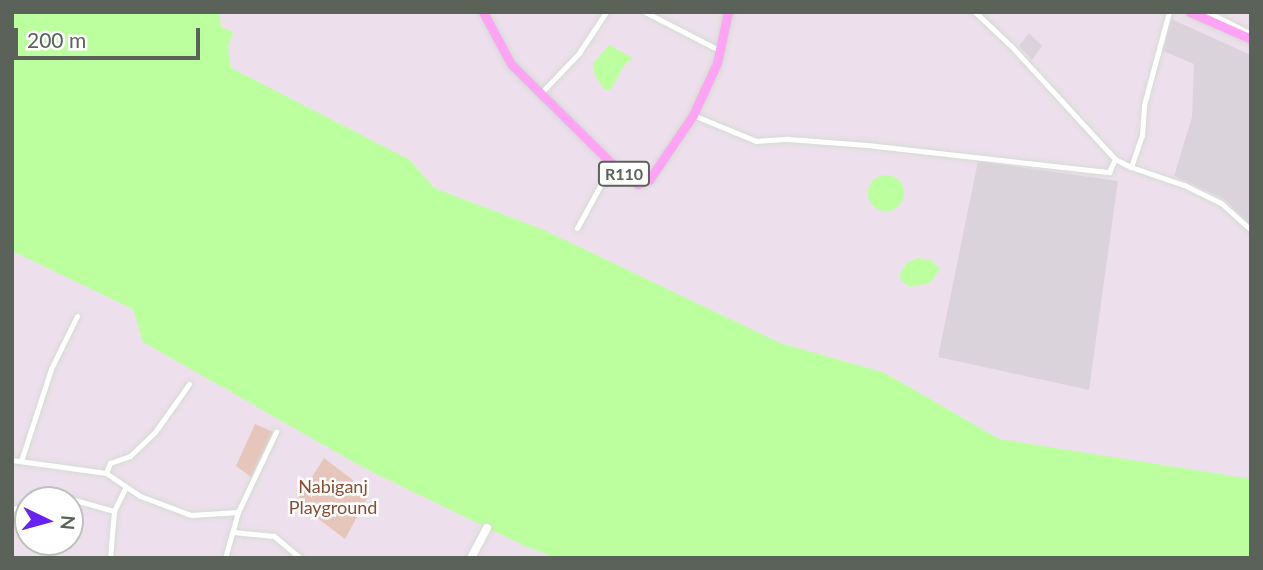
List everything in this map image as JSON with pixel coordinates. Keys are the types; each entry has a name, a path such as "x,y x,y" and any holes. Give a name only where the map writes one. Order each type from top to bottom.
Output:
{"main road":[{"name":"R110","path":"483,12 512,64 540,94 611,164 632,180 644,184 694,115 721,51 728,12"},
{"path":"1190,12 1251,38"},
{"path":"471,558 487,528"}],"street":[{"path":"540,94 579,52 606,12"},
{"path":"645,12 721,51"},
{"path":"975,12 1011,46 1115,159 1184,185 1221,203 1251,230"},
{"path":"1131,167 1142,135 1144,105 1169,12"},
{"path":"1208,12 1251,38"},
{"path":"694,115 755,141 788,139 867,145 1103,174 1109,172 1115,159"},
{"path":"576,228 611,164"},
{"path":"21,461 51,369 77,316"},
{"path":"106,473 110,463 130,456 155,432 189,384"},
{"path":"225,558 238,512 276,432"},
{"path":"12,460 106,473 125,488 191,515 238,512"},
{"path":"110,558 114,511 125,488"},
{"path":"84,503 114,511"},
{"path":"233,532 274,536 300,558"}],"shaded area":[{"path":"12,12 219,12 221,27 233,32 228,47 231,68 410,160 434,188 544,230 780,343 885,373 999,439 1251,479 1251,558 557,558 525,546 366,469 143,342 133,309 12,251"},
{"path":"1171,19 1251,55 1251,226 1224,199 1174,176 1192,117 1194,64 1163,51"},
{"path":"1029,33 1042,46 1032,60 1019,46"},
{"path":"609,45 633,58 624,65 611,89 604,89 595,75 593,64"},
{"path":"978,161 1118,181 1089,390 938,357"},
{"path":"886,175 899,180 904,193 899,206 886,211 873,206 868,193 873,180"},
{"path":"918,258 931,260 940,269 930,283 910,287 901,280 900,273 907,263"}],"green space":[{"path":"255,424 273,432 251,477 236,466"},
{"name":"Nabiganj Playground","path":"324,458 370,493 345,539 296,502"}]}
